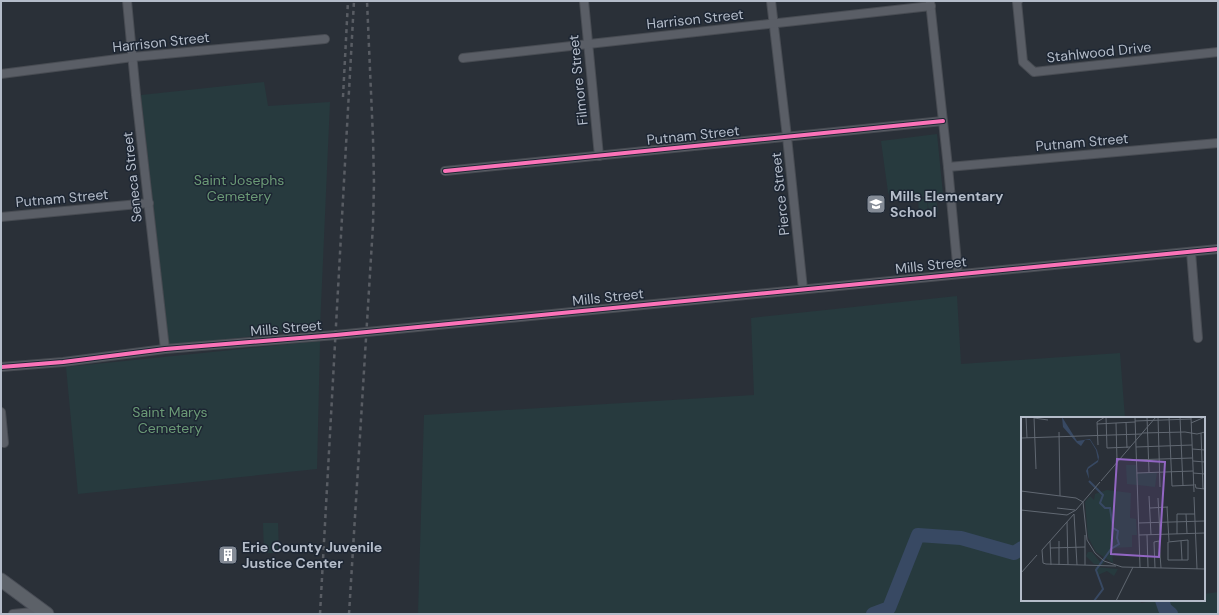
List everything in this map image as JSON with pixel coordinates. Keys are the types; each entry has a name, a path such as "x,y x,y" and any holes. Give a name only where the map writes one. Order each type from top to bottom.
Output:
{"main road":[{"path":"1,580 45,612"}],"street":[{"name":"Seneca Street","path":"127,1 165,349"},
{"name":"Filmore Street","path":"584,1 599,156"},
{"name":"Pierce Street","path":"770,1 788,137 803,289"},
{"name":"Stahlwood Drive","path":"1018,2 1023,62 1034,72 1218,52"},
{"name":"Harrison Street","path":"463,58 773,24 931,3"},
{"path":"931,3 958,274"},
{"name":"Harrison Street","path":"1,74 133,57 325,39"},
{"name":"Putnam Street","path":"445,171 943,121"},
{"name":"Putnam Street","path":"948,167 1218,143"},
{"name":"Putnam Street","path":"1,217 148,203"},
{"name":"Mills Street","path":"1,367 64,362 165,349 336,335 1218,249"},
{"path":"1191,252 1198,338"},
{"path":"1,412 4,443"},
{"path":"13,614 45,612"}],"green space":[{"name":"Saint Josephs Cemetery","path":"264,82 268,106 330,102 320,328 169,346 141,95"},
{"path":"937,134 943,194 903,199 892,198 888,192 881,141"},
{"path":"936,197 938,212 929,212 927,198"},
{"path":"927,198 928,212 919,213 918,199"},
{"path":"957,296 961,364 1120,353 1125,417 1021,417 1021,601 1140,601 1141,603 1154,601 1205,601 1205,594 1218,592 1218,614 418,614 424,415 754,395 751,318"},
{"name":"Saint Marys Cemetery","path":"320,341 317,469 78,494 66,367"},
{"path":"263,523 278,523 279,553 264,553"}],"waterway":[{"path":"873,614 889,608 918,535 961,538 1014,553 1021,549"},
{"path":"1162,601 1165,609 1171,614"}],"railway":[{"path":"343,97 348,1"},
{"path":"320,614 354,1"},
{"path":"349,614 373,225 373,138 367,1"}],"cycle path":[{"path":"445,171 943,121"},
{"path":"1,367 63,362 165,349 336,335 1218,249"}],"place":[{"name":"Mills Elementary School","path":"876,204"},
{"name":"Erie County Juvenile Justice Center","path":"228,555"}]}
